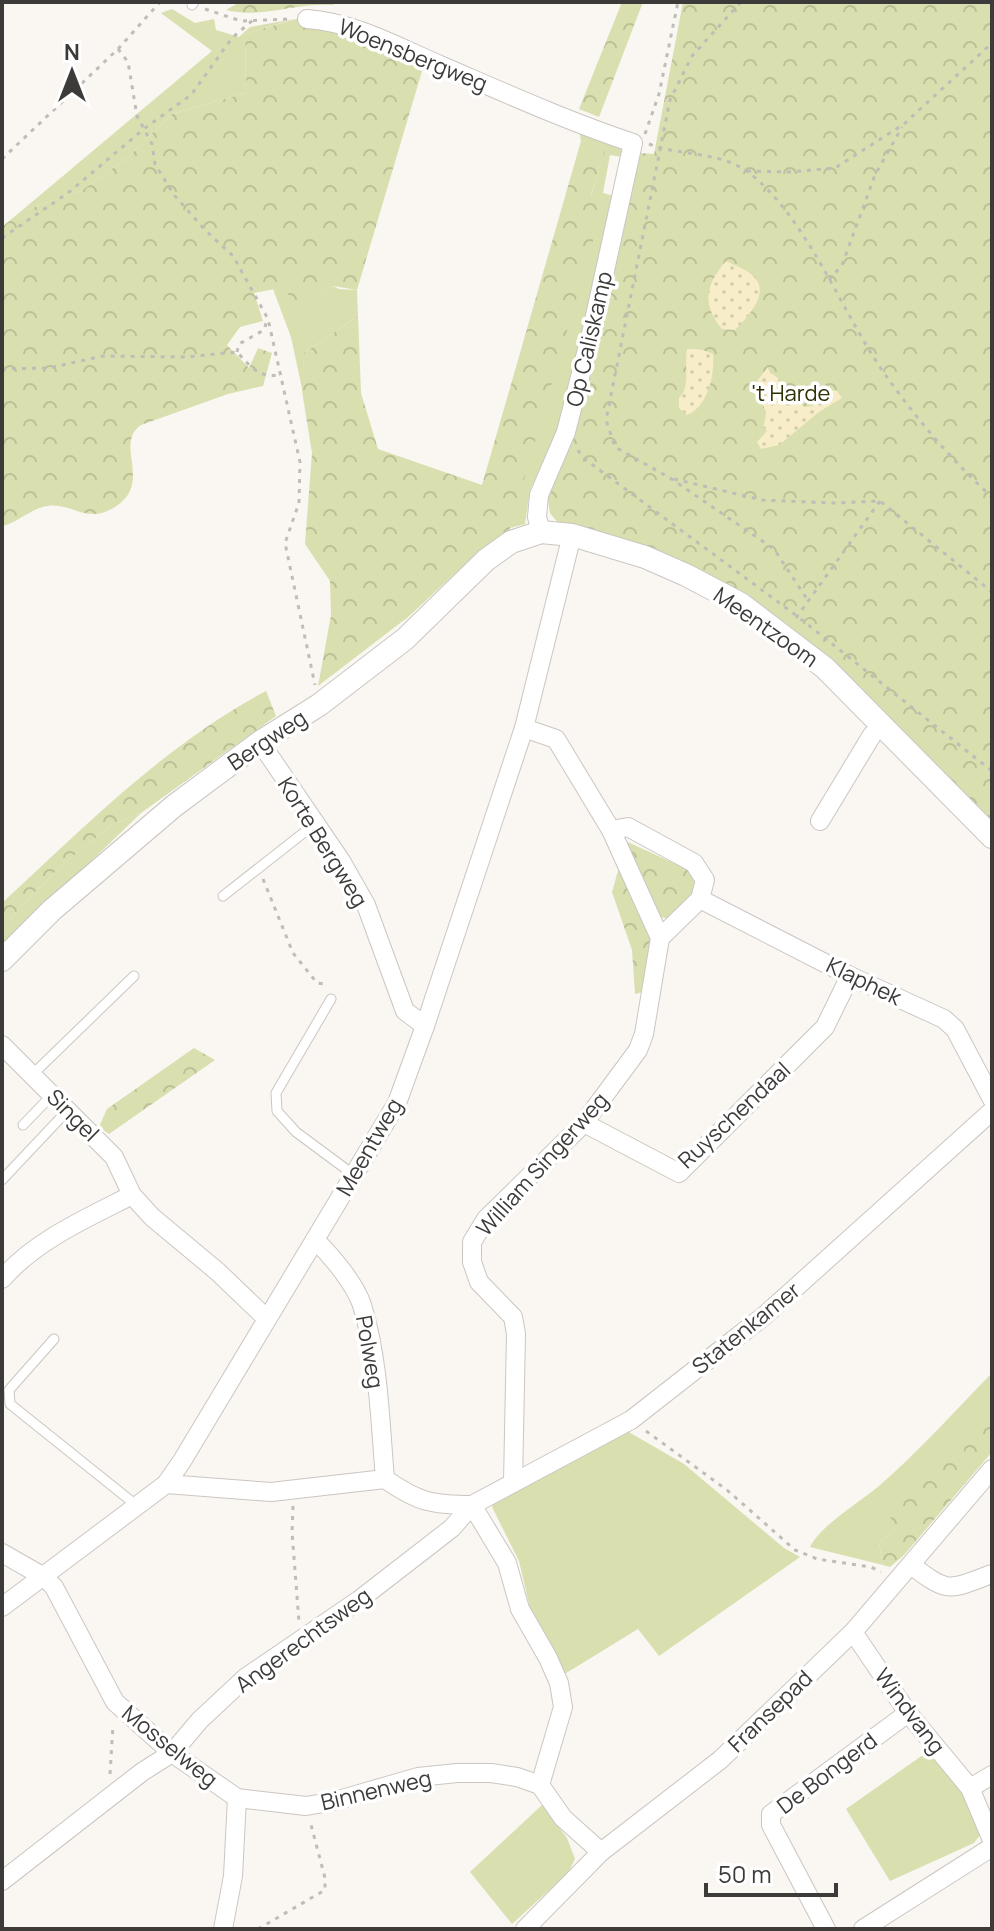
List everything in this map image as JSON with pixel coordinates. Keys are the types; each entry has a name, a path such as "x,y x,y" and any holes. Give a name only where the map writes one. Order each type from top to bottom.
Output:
{"street":[{"name":"Woensbergweg","path":"307,19 326,20 368,34 554,113 638,142"},
{"name":"Op Caliskamp","path":"541,532 537,517 539,495 566,432 638,142"},
{"name":"Bergweg","path":"2,960 52,910 174,806 260,742 319,705 405,639 486,560 511,542 541,532"},
{"name":"Meentzoom","path":"541,532 572,535 645,557 741,604 825,668 992,837"},
{"name":"Meentweg","path":"2,1607 166,1484 397,1103 524,728 572,535"},
{"path":"820,821 872,735 883,724"},
{"path":"524,728 556,739 611,830 660,938 700,899 705,880 694,863 628,827 611,830"},
{"name":"Korte Bergweg","path":"260,742 341,861 366,905 405,1011 425,1026"},
{"name":"Klaphek","path":"700,899 850,976 944,1019 955,1029 992,1099"},
{"name":"William Singerweg","path":"513,1482 516,1334 513,1317 479,1282 472,1262 472,1242 486,1219 584,1123 638,1050 644,1034 660,938"},
{"name":"Ruyschendaal","path":"584,1123 679,1173 825,1027 850,976"},
{"name":"Singel","path":"2,1045 114,1157 132,1195 152,1217 218,1272 267,1319"},
{"name":"Statenkamer","path":"472,1505 631,1420 764,1316 992,1111"},
{"path":"2,1279 54,1236 132,1195"},
{"name":"Polweg","path":"315,1240 330,1253 361,1302 375,1360 385,1479"},
{"name":"Fransepad","path":"525,1929 601,1852 720,1760 853,1632 992,1469"},
{"path":"166,1484 271,1492 385,1479 410,1496 438,1505 472,1505 507,1563 520,1609 559,1683 563,1707 540,1785 563,1818 601,1852"},
{"name":"Angerechtsweg","path":"2,1881 142,1772 172,1753 200,1720 245,1678 359,1600 452,1528 472,1505"},
{"name":"Mosselweg","path":"2,1553 44,1577 54,1587 115,1702 172,1753 237,1798 233,1876 223,1929"},
{"path":"905,1572 948,1587 992,1574"},
{"name":"Windvang","path":"853,1632 908,1713 970,1788 992,1840"},
{"name":"De Bongerd","path":"826,1929 771,1825 771,1814 908,1713"},
{"name":"Binnenweg","path":"237,1798 306,1806 335,1801 418,1777 457,1773 491,1773 540,1785"},
{"path":"970,1788 992,1775"},
{"path":"863,1929 992,1847"},
{"path":"2,1865 23,1865"}],"lane":[{"path":"223,896 316,823"},
{"path":"33,1074 134,976"},
{"path":"331,999 276,1093 277,1111 296,1132 354,1175"},
{"path":"23,1125 53,1094"},
{"path":"2,1180 69,1109"},
{"path":"54,1339 9,1390 10,1404 136,1505"}],"path":[{"path":"2,159 118,49 160,2"},
{"path":"678,2 659,94 638,142 700,153 747,171 835,168 904,124 992,43"},
{"path":"741,2 692,56 670,100 606,420 615,447 670,478 774,549 809,602"},
{"name":"Woensbergweg","path":"193,4 241,21 307,19"},
{"path":"2,238 68,193 145,128 191,95 232,38 253,20"},
{"path":"118,49 128,62 137,116 152,144 155,164 174,195 233,256 268,319 300,462 299,503 285,543 319,705"},
{"path":"829,280 842,265 875,175 904,124"},
{"path":"747,171 788,213 884,372 962,470 992,497"},
{"path":"237,352 239,344 264,330 268,319"},
{"path":"2,369 49,368 103,356 186,357 237,352"},
{"path":"237,352 257,374 272,377 282,374"},
{"path":"566,432 582,457 797,616 992,771"},
{"path":"670,478 762,500 880,501 992,592"},
{"path":"782,636 880,501"},
{"path":"259,868 293,953 317,983 325,984 331,999"},
{"path":"631,1420 727,1490 795,1550 817,1559 905,1572"},
{"path":"293,1490 292,1532 300,1640"},
{"path":"108,1798 115,1702"},
{"name":"Binnenweg","path":"258,1929 325,1890 325,1878 306,1806"}],"green space":[{"path":"240,2 336,2 333,5 253,13 226,10"},
{"path":"622,2 643,2 599,117 579,109"},
{"name":"'t Harde","path":"683,2 992,2 992,833 781,626 559,524 550,513 547,494 579,418 623,214 641,153 654,154"},
{"path":"172,9 195,23 214,19 216,30 239,37 250,27 294,19 245,34 246,93 172,114 127,158 81,191 20,212 212,51 161,13"},
{"path":"306,16 425,61 357,290 333,286 294,307 285,287 254,293 263,321 240,327 227,345 249,368 258,348 272,353 263,386 228,394 141,425 133,433 131,443 132,486 115,507 105,512 87,514 65,507 48,506 2,526 2,227 20,212 81,191 127,158 172,114 246,93 245,34"},
{"path":"579,129 618,145 623,153 622,157 610,155 603,193 614,196 585,333 559,425 530,490 525,524 510,528 606,146 581,141"},
{"path":"581,141 607,145 591,195 604,203 508,535 475,555 408,617 318,686 331,615 330,581 305,544 312,453 302,391 304,353 358,316 361,393 378,449 482,485"},
{"path":"285,286 322,294 333,286 357,290 358,316 304,353 303,393 291,337 273,289"},
{"path":"266,691 276,716 141,813 113,824 62,865 2,930 2,903 95,816 194,736"},
{"path":"141,813 2,947 2,930 62,865 113,824"},
{"path":"621,839 703,879 677,921 653,915"},
{"path":"620,864 657,944 651,990 635,994 632,950 612,892"},
{"path":"194,1048 215,1060 109,1134 99,1127 107,1109"},
{"path":"992,1373 992,1395 968,1465 879,1543 883,1565 810,1547 832,1522 908,1459"},
{"path":"991,1394 992,1452 904,1555 890,1567 883,1565 879,1543 895,1529 889,1513 938,1456 968,1464 962,1444"},
{"path":"627,1431 684,1464 784,1548 800,1557 659,1656 638,1629 563,1675 530,1608 519,1561 492,1507 494,1502"},
{"path":"930,1750 961,1789 980,1835 974,1843 890,1881 846,1809"},
{"path":"542,1805 567,1838 575,1859 568,1873 512,1924 470,1872"}],"sand":[{"path":"726,261 755,278 760,291 755,306 735,330 722,329 709,303 710,286"},
{"path":"687,349 700,349 713,354 713,362 709,389 700,405 687,415 679,408 679,398 686,382"},
{"path":"768,367 780,380 780,389 805,407 812,406 831,390 837,391 842,398 819,412 779,445 761,449 757,442 767,431 763,426 766,415 755,384"}]}
